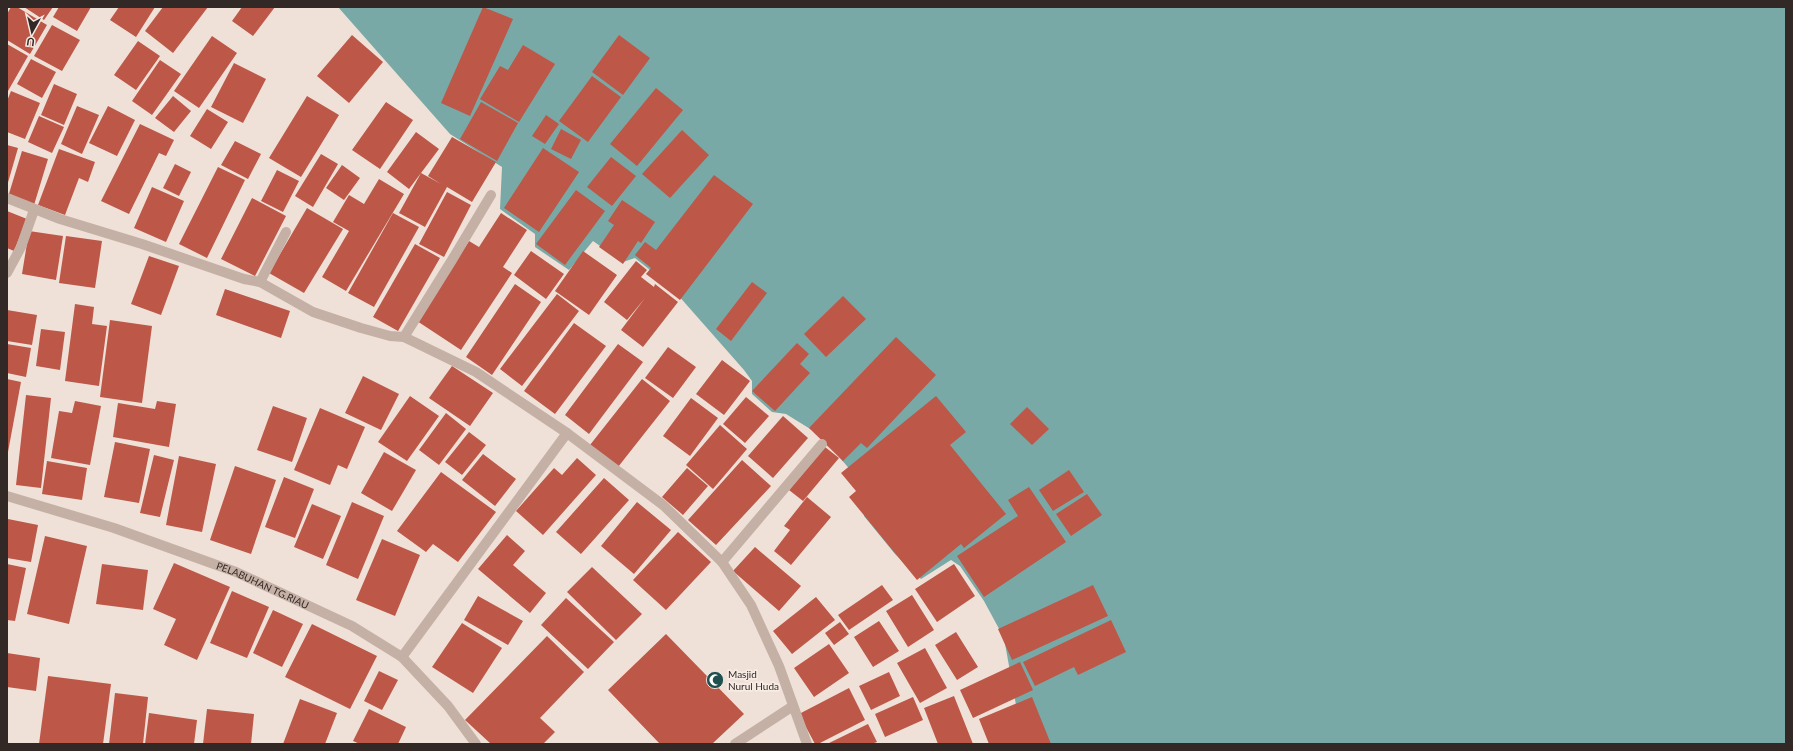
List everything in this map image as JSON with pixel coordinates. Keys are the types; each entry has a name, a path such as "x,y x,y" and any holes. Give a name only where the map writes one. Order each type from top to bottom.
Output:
{"street":[{"path":"404,337 491,195"},
{"path":"7,198 34,210 142,244 244,279 260,282 313,312 390,336 404,337 476,372 567,433 663,505 722,562 751,605 779,666 807,744"},
{"path":"7,273 21,247 34,210"},
{"path":"260,282 286,232"},
{"path":"402,657 567,433"},
{"path":"722,562 822,444"},
{"name":"PELABUHAN TG.RIAU","path":"7,496 114,528 236,572 352,626 402,657 448,706 476,744"},
{"path":"735,744 793,706"}],"water":[{"path":"338,7 1786,7 1786,744 1023,744 1004,638 984,601 960,566 951,560 921,579 895,554 864,516 873,496 820,435 786,414 772,412 752,394 752,381 744,370 670,286 635,258 623,262 593,241 569,270 535,247 535,234 500,209 502,167 450,134"}],"building":[{"path":"11,7 17,7 47,25 30,54 7,40 7,14"},
{"path":"24,7 53,7 44,20"},
{"path":"59,7 91,7 77,31 53,17"},
{"path":"119,7 155,7 136,37 110,20"},
{"path":"163,7 208,7 173,53 145,31"},
{"path":"242,7 275,7 253,36 232,21"},
{"path":"483,7 513,19 470,116 441,103"},
{"path":"52,25 80,40 62,71 34,56"},
{"path":"352,35 383,62 349,103 317,76"},
{"path":"619,35 650,58 623,95 592,72"},
{"path":"212,36 237,53 199,108 174,91"},
{"path":"138,41 160,56 136,90 114,75"},
{"path":"7,44 28,56 8,91 7,90"},
{"path":"523,45 555,64 519,122 480,99 500,66 508,70"},
{"path":"31,59 56,72 42,98 17,84"},
{"path":"160,60 181,74 152,115 132,101"},
{"path":"234,63 266,79 243,123 211,107"},
{"path":"592,76 621,97 588,142 559,121"},
{"path":"54,84 77,94 64,125 41,115"},
{"path":"656,88 683,110 637,166 610,144"},
{"path":"11,91 40,103 25,139 7,132 7,101"},
{"path":"173,96 191,111 174,132 155,118"},
{"path":"307,96 339,115 301,177 269,158"},
{"path":"386,102 413,120 380,169 352,150"},
{"path":"481,102 518,123 497,161 460,139"},
{"path":"77,106 99,115 82,154 61,144"},
{"path":"108,106 135,120 117,156 89,143"},
{"path":"207,109 228,122 211,149 190,136"},
{"path":"546,115 559,124 545,144 532,136"},
{"path":"39,116 64,127 52,153 28,142"},
{"path":"140,124 174,140 166,156 159,153 129,214 101,201"},
{"path":"561,129 581,140 571,159 551,149"},
{"path":"682,130 709,155 670,198 642,174"},
{"path":"416,132 439,149 409,189 387,172"},
{"path":"452,137 496,162 472,202 447,187 425,227 399,213 421,173 441,184 428,176"},
{"path":"235,141 261,154 248,179 221,165"},
{"path":"7,145 18,148 7,186"},
{"path":"543,148 579,172 539,232 504,208"},
{"path":"59,149 95,162 88,182 79,178 65,215 38,205"},
{"path":"22,151 48,159 34,205 8,197"},
{"path":"321,154 338,164 313,207 295,196"},
{"path":"611,157 636,176 612,206 587,187"},
{"path":"175,164 191,172 179,196 163,188"},
{"path":"342,165 360,178 344,200 326,188"},
{"path":"218,167 245,180 207,258 179,244"},
{"path":"277,170 299,181 283,212 261,201"},
{"path":"714,175 753,204 680,300 646,274 651,268 635,255 645,242 656,250"},
{"path":"379,179 404,194 346,291 322,277 349,231 333,222 349,195 364,204"},
{"path":"152,187 184,201 166,242 134,228"},
{"path":"576,190 605,211 565,265 536,244"},
{"path":"447,192 471,205 444,257 419,244"},
{"path":"252,198 286,216 255,276 221,259"},
{"path":"622,200 655,222 641,243 638,241 623,264 599,247 614,225 608,221"},
{"path":"307,208 343,229 304,293 269,273"},
{"path":"7,211 27,219 14,251 7,248"},
{"path":"393,213 419,227 374,307 348,293"},
{"path":"501,213 527,230 503,267 512,273 461,350 417,321 469,241 479,247"},
{"path":"29,231 63,236 56,280 22,274"},
{"path":"66,236 102,241 95,288 59,283"},
{"path":"415,244 440,258 398,331 373,317"},
{"path":"531,251 564,274 546,299 514,275"},
{"path":"583,251 617,275 589,315 555,291"},
{"path":"149,256 179,266 161,315 131,304"},
{"path":"636,261 647,270 641,277 654,287 655,284 678,302 643,347 621,330 645,298 627,320 604,302"},
{"path":"752,282 767,293 731,341 716,329"},
{"path":"515,284 541,302 492,375 466,357"},
{"path":"225,289 290,311 281,338 216,315"},
{"path":"557,294 579,311 522,386 500,369"},
{"path":"843,296 866,319 826,357 804,334"},
{"path":"75,304 94,307 92,324 107,326 99,386 65,381"},
{"path":"7,310 37,315 32,345 7,341"},
{"path":"110,320 152,326 142,403 100,397"},
{"path":"574,323 606,346 555,414 524,391"},
{"path":"41,329 65,332 60,370 36,366"},
{"path":"896,337 936,375 867,448 861,443 843,461 809,428"},
{"path":"797,343 809,354 800,364 810,373 775,411 752,391"},
{"path":"7,344 31,348 26,377 7,373"},
{"path":"618,344 643,362 589,434 565,415"},
{"path":"668,347 696,367 673,398 645,378"},
{"path":"722,360 750,381 724,415 696,394"},
{"path":"452,366 493,393 470,426 429,398"},
{"path":"363,376 399,394 381,430 345,413"},
{"path":"7,379 21,382 8,452 7,452"},
{"path":"642,379 670,401 618,467 590,445"},
{"path":"26,395 51,398 41,488 16,485"},
{"path":"410,396 439,416 407,461 378,442"},
{"path":"936,396 966,432 950,445 1006,514 964,548 961,544 917,580 849,497 856,491 841,473"},
{"path":"746,397 769,416 745,443 723,424"},
{"path":"691,398 718,418 690,456 663,436"},
{"path":"75,401 101,406 90,465 51,458 59,411 72,413"},
{"path":"157,401 176,404 169,447 113,437 118,403 155,409"},
{"path":"273,406 307,418 292,462 257,450"},
{"path":"1027,407 1049,429 1032,445 1010,424"},
{"path":"320,408 365,427 347,469 338,465 330,485 294,470"},
{"path":"446,413 466,429 439,465 419,450"},
{"path":"783,416 808,438 773,478 748,456"},
{"path":"720,425 747,449 713,489 686,465"},
{"path":"469,432 486,445 462,475 445,462"},
{"path":"115,442 150,449 139,503 104,497"},
{"path":"825,447 839,458 803,501 789,490"},
{"path":"384,452 416,470 392,511 361,493"},
{"path":"483,454 516,479 495,506 462,480"},
{"path":"154,455 174,460 160,517 140,513"},
{"path":"179,456 216,464 202,532 166,525"},
{"path":"577,458 596,475 543,535 516,511 554,468 562,475"},
{"path":"742,460 771,486 716,545 688,520"},
{"path":"47,461 87,468 82,500 42,494"},
{"path":"235,466 276,480 251,554 210,540"},
{"path":"687,468 708,486 683,515 662,497"},
{"path":"1069,470 1084,492 1053,511 1039,490"},
{"path":"441,472 496,512 458,562 433,544 426,552 397,531"},
{"path":"284,477 314,489 295,538 265,527"},
{"path":"604,478 629,500 581,554 556,532"},
{"path":"1029,487 1066,542 984,597 957,556 1018,516 1008,500"},
{"path":"1087,494 1102,515 1071,536 1056,514"},
{"path":"807,497 831,517 791,565 774,551 790,530 784,526"},
{"path":"352,502 384,516 358,579 326,565"},
{"path":"637,502 671,530 634,574 601,546"},
{"path":"312,504 341,516 323,559 294,547"},
{"path":"8,519 38,525 31,562 7,558"},
{"path":"678,532 711,562 666,610 633,580"},
{"path":"507,535 525,551 513,565 546,593 530,613 478,569"},
{"path":"45,536 87,546 69,624 27,614"},
{"path":"382,539 420,555 395,616 356,600"},
{"path":"755,547 801,586 779,611 733,571"},
{"path":"174,563 230,587 197,660 164,645 176,619 153,609"},
{"path":"7,564 26,568 15,621 7,620"},
{"path":"102,564 148,570 143,610 96,604"},
{"path":"954,564 975,596 937,622 915,589"},
{"path":"592,567 642,614 616,640 567,592"},
{"path":"882,585 893,600 849,630 838,615"},
{"path":"1093,585 1108,616 1012,660 998,629"},
{"path":"232,591 269,607 247,658 210,643"},
{"path":"912,595 934,630 908,647 886,611"},
{"path":"478,596 523,621 508,645 464,620"},
{"path":"816,597 835,620 792,654 773,631"},
{"path":"566,598 614,642 588,669 541,625"},
{"path":"273,610 303,624 282,667 253,653"},
{"path":"1111,620 1126,652 1078,675 1074,667 1035,686 1023,662"},
{"path":"879,621 899,651 873,667 854,637"},
{"path":"840,622 849,634 834,645 825,633"},
{"path":"462,623 502,648 473,693 432,667"},
{"path":"312,624 377,656 350,709 285,677"},
{"path":"956,632 978,667 957,680 935,645"},
{"path":"666,634 744,714 712,744 660,744 608,690"},
{"path":"547,636 584,672 540,718 555,732 543,744 491,744 465,720"},
{"path":"829,644 849,673 814,697 794,668"},
{"path":"925,648 947,688 920,703 897,663"},
{"path":"7,653 40,658 36,691 7,687"},
{"path":"1020,662 1033,690 973,718 960,690"},
{"path":"379,671 398,680 382,710 364,701"},
{"path":"889,672 900,696 871,710 859,686"},
{"path":"48,676 111,684 103,744 39,744"},
{"path":"849,688 865,720 818,744 815,744 799,714"},
{"path":"115,693 148,697 143,744 109,744"},
{"path":"954,696 973,744 938,744 924,708"},
{"path":"913,697 923,720 885,737 875,714"},
{"path":"1032,697 1051,744 989,744 979,719"},
{"path":"300,699 337,713 325,744 283,744"},
{"path":"207,709 254,714 251,744 203,744"},
{"path":"369,709 406,727 398,744 360,744 353,741"},
{"path":"149,713 197,720 194,744 145,744"},
{"path":"868,724 877,742 871,744 827,744"}],"place":[{"name":"Masjid Nurul Huda","path":"715,680"}]}
